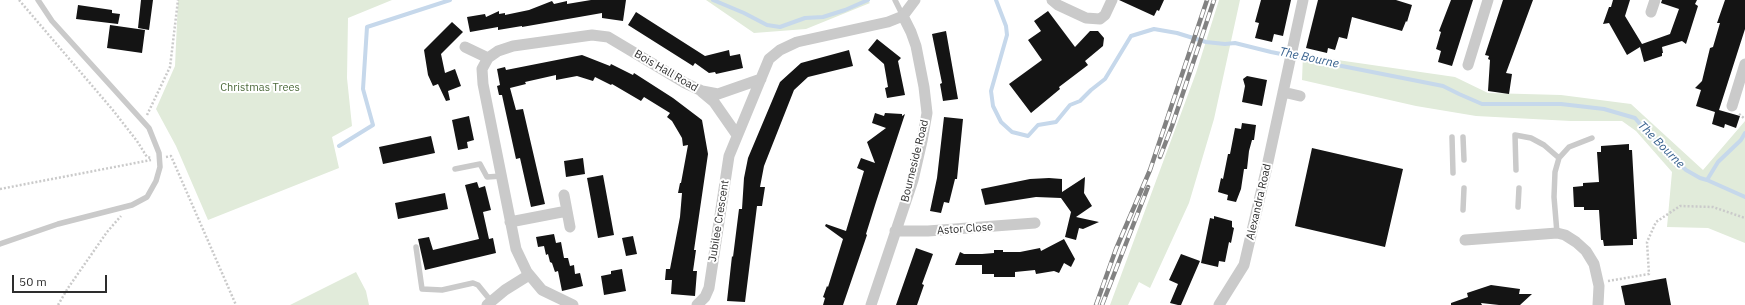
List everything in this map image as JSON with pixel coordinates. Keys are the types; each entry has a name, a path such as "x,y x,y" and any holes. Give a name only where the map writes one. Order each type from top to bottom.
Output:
{"street":[{"path":"761,79 769,59 780,50 797,42 888,22 903,16 915,0"},
{"path":"1052,0 1058,5 1086,18 1100,19 1105,15 1112,0"},
{"name":"Alexandra Road","path":"1219,305 1244,265 1303,0"},
{"path":"1468,65 1488,0"},
{"path":"1651,12 1655,0"},
{"name":"Bourneside Road","path":"871,305 912,180 922,141 927,113 924,87 916,46 903,16"},
{"name":"Bois Hall Road","path":"488,58 498,51 513,46 592,35 608,37 685,83 702,91 718,94 761,79"},
{"path":"465,47 488,58 482,69 483,84 516,249 529,275 542,290 573,305"},
{"path":"1732,106 1745,64"},
{"name":"Jubilee Crescent","path":"697,305 705,297 709,288 729,156 761,79"},
{"path":"702,91 714,102 737,135"},
{"path":"1282,98 1300,96"},
{"path":"564,195 570,227"},
{"path":"510,222 567,211"},
{"name":"Astor Close","path":"895,231 928,232 1035,223"},
{"path":"1465,240 1557,233 1576,242 1586,251 1594,264 1599,282 1598,305"},
{"path":"489,303 529,275"}],"lane":[{"path":"0,244 58,224 131,206 147,197 156,181 160,167 159,158 149,128 52,20 38,0"},
{"path":"895,0 903,16"},
{"path":"1516,170 1515,135 1531,138 1544,145 1559,158"},
{"path":"1452,137 1453,173"},
{"path":"1463,137 1464,160"},
{"path":"1557,233 1554,191 1555,172 1559,158 1569,147 1592,138"},
{"path":"455,169 479,164 481,165 486,176 502,176"},
{"path":"1463,210 1464,188"},
{"path":"1518,207 1519,188"},
{"path":"416,247 422,288 442,290 473,283 478,285 489,303"}],"path":[{"path":"19,0 112,109 137,141 147,158 159,158"},
{"path":"149,128 147,117 170,67 178,0"},
{"path":"0,189 171,156 236,305"},
{"path":"58,305 107,232 131,206"},
{"path":"1599,282 1649,274 1647,242 1656,222 1680,206 1713,207 1745,218"}],"green space":[{"name":"Christmas Trees","path":"178,0 392,0 348,18 347,78 352,126 332,137 339,168 208,220 176,146 156,109 175,66"},
{"path":"706,0 867,0 870,3 806,29 754,33"},
{"path":"1219,0 1240,0 1214,119 1189,203 1150,288 1139,282 1128,305 1110,305 1196,73"},
{"path":"1303,55 1455,77 1488,93 1561,95 1631,104 1703,170 1745,121 1745,243 1708,228 1667,227 1672,172 1636,131 1622,121 1571,121 1476,116 1416,106 1302,80"},
{"path":"356,272 366,291 369,305 290,305"}],"building":[{"path":"141,0 153,0 149,30 138,28"},
{"path":"591,0 626,0 623,21 602,18 602,13 522,27 498,30 498,27 470,32 467,17 485,14 486,17 499,11 499,14 505,13 505,15 529,10 552,1 554,4 567,1 567,4"},
{"path":"1119,0 1164,0 1159,11 1157,10 1154,16"},
{"path":"1261,0 1291,0 1283,36 1274,34 1272,42 1255,38 1259,23 1255,22"},
{"path":"1318,0 1396,0 1412,5 1407,22 1406,21 1402,31 1352,17 1347,39 1339,37 1335,50 1328,48 1327,53 1306,48"},
{"path":"1451,0 1473,0 1452,66 1438,62 1441,51 1436,49 1441,32 1439,31"},
{"path":"1503,0 1533,0 1506,73 1512,74 1509,94 1488,91 1490,60 1488,59 1489,56 1485,55"},
{"path":"1613,0 1630,0 1625,16 1642,44 1670,34 1679,9 1661,3 1662,0 1697,0 1695,4 1698,6 1686,44 1682,41 1662,47 1662,56 1644,62 1640,47 1627,55 1609,23 1603,24"},
{"path":"1725,0 1745,0 1745,29 1719,110 1740,116 1736,128 1725,124 1724,128 1712,124 1715,112 1696,106 1701,90 1695,88 1702,81 1710,48 1713,47 1720,23 1717,23"},
{"path":"78,5 112,10 112,13 120,14 118,24 76,19"},
{"path":"1048,11 1075,47 1090,31 1098,31 1104,38 1103,46 1085,61 1088,65 1059,87 1060,89 1031,113 1009,84 1042,60 1028,40 1041,31 1034,21"},
{"path":"636,12 705,56 729,50 730,56 740,54 743,68 716,74 715,72 709,73 695,63 693,66 628,25"},
{"path":"452,22 463,32 441,54 445,73 455,69 461,86 448,91 450,100 446,101 438,84 433,86 428,75 424,50"},
{"path":"110,25 145,30 142,53 107,48"},
{"path":"946,31 958,99 943,101 940,84 942,83 932,34"},
{"path":"877,39 901,58 898,61 905,95 887,98 885,88 888,87 884,64 868,50"},
{"path":"849,50 853,66 808,77 794,90 764,166 760,187 765,187 762,206 757,206 745,302 727,301 732,256 733,257 739,209 742,209 744,178 748,158 780,82 801,63"},
{"path":"582,55 610,66 611,64 633,75 634,73 673,98 702,120 708,154 694,250 696,250 693,271 697,271 695,296 671,294 672,280 665,280 666,269 670,269 680,217 682,193 678,193 688,145 683,146 682,138 672,121 667,117 670,113 644,97 641,101 612,84 611,85 595,77 593,81 577,76 556,80 556,75 525,82 526,84 510,88 516,110 523,109 545,204 531,207 520,158 516,159 502,95 499,95 497,86 500,85 497,69 505,67 506,70"},
{"path":"1247,76 1267,80 1262,106 1242,102 1245,86 1243,79"},
{"path":"875,113 884,116 885,113 902,114 902,116 905,114 876,202 866,234 867,235 843,305 823,305 825,298 823,297 827,286 828,287 843,239 825,226 826,224 846,231 864,171 857,168 861,158 875,163 867,142 886,128 872,123"},
{"path":"469,116 474,140 467,142 468,148 458,150 452,120"},
{"path":"944,117 963,119 957,179 955,179 949,203 944,202 941,213 930,211 937,178"},
{"path":"1242,123 1256,125 1254,140 1252,140 1249,151 1247,169 1244,169 1241,189 1236,202 1227,200 1228,195 1218,192 1221,178 1223,179 1228,154 1230,154 1235,128 1241,129"},
{"path":"431,136 435,153 383,164 379,147"},
{"path":"1629,144 1629,150 1632,150 1637,239 1633,239 1633,245 1604,246 1603,240 1601,240 1599,210 1584,210 1584,207 1574,207 1573,187 1583,186 1583,183 1599,182 1597,152 1601,152 1601,146"},
{"path":"1312,148 1403,169 1385,247 1295,226"},
{"path":"583,158 585,174 566,177 564,161"},
{"path":"603,175 614,235 598,238 587,178"},
{"path":"1085,177 1084,193 1092,206 1076,217 1099,222 1083,229 1079,228 1076,240 1065,237 1071,212 1061,198 1036,197 985,205 981,189 1030,179 1049,178 1062,179 1062,192"},
{"path":"477,182 479,188 485,186 491,210 483,212 489,239 493,238 496,253 425,270 418,239 429,237 433,250 479,239 465,185"},
{"path":"445,193 448,209 398,219 395,203"},
{"path":"1214,216 1232,221 1232,227 1234,228 1231,243 1229,242 1225,262 1219,261 1218,267 1201,263 1210,218 1214,219"},
{"path":"554,234 556,243 561,242 564,258 568,258 570,266 574,265 575,274 580,273 583,286 562,291 558,271 555,272 548,254 546,255 544,246 538,247 536,237"},
{"path":"633,236 637,254 626,256 622,238"},
{"path":"1064,239 1075,259 1071,267 1064,263 1059,273 1054,271 1036,274 1035,270 1015,272 1015,277 994,277 994,274 982,274 982,265 955,265 960,252 964,254 982,254 994,253 994,250 1003,250 1003,252 1020,252 1040,248 1041,251"},
{"path":"916,248 933,254 922,284 924,285 917,305 896,305"},
{"path":"1181,254 1200,261 1181,305 1178,305 1170,303 1178,284 1169,280"},
{"path":"622,269 626,291 604,295 601,276 611,274 611,271"},
{"path":"1666,278 1671,305 1625,305 1621,286"},
{"path":"1491,285 1520,289 1519,294 1532,294 1520,305 1481,303 1482,305 1451,305 1451,303 1468,297 1467,293"}],"waterway":[{"path":"339,146 373,125 363,89 367,27 450,0"},
{"name":"The Bourne","path":"713,0 744,13 767,25 780,27 805,18 823,17 845,10 868,0"},
{"name":"The Bourne","path":"996,0 1006,26 1007,35 991,91 993,106 1001,122 1012,132 1028,136 1038,125 1056,122 1070,105 1080,101 1105,79 1131,36 1154,29 1177,33 1206,42 1225,44 1235,43 1271,52 1443,86 1482,104 1561,104 1604,109 1635,118 1651,137 1686,170 1700,178 1707,180 1718,162 1741,140 1745,133"},
{"path":"1707,180 1745,197"}],"railway":[{"path":"1096,305 1116,249 1150,170 1207,0"},
{"path":"1160,157 1172,126 1214,0"},
{"path":"1102,305 1148,187"}]}
